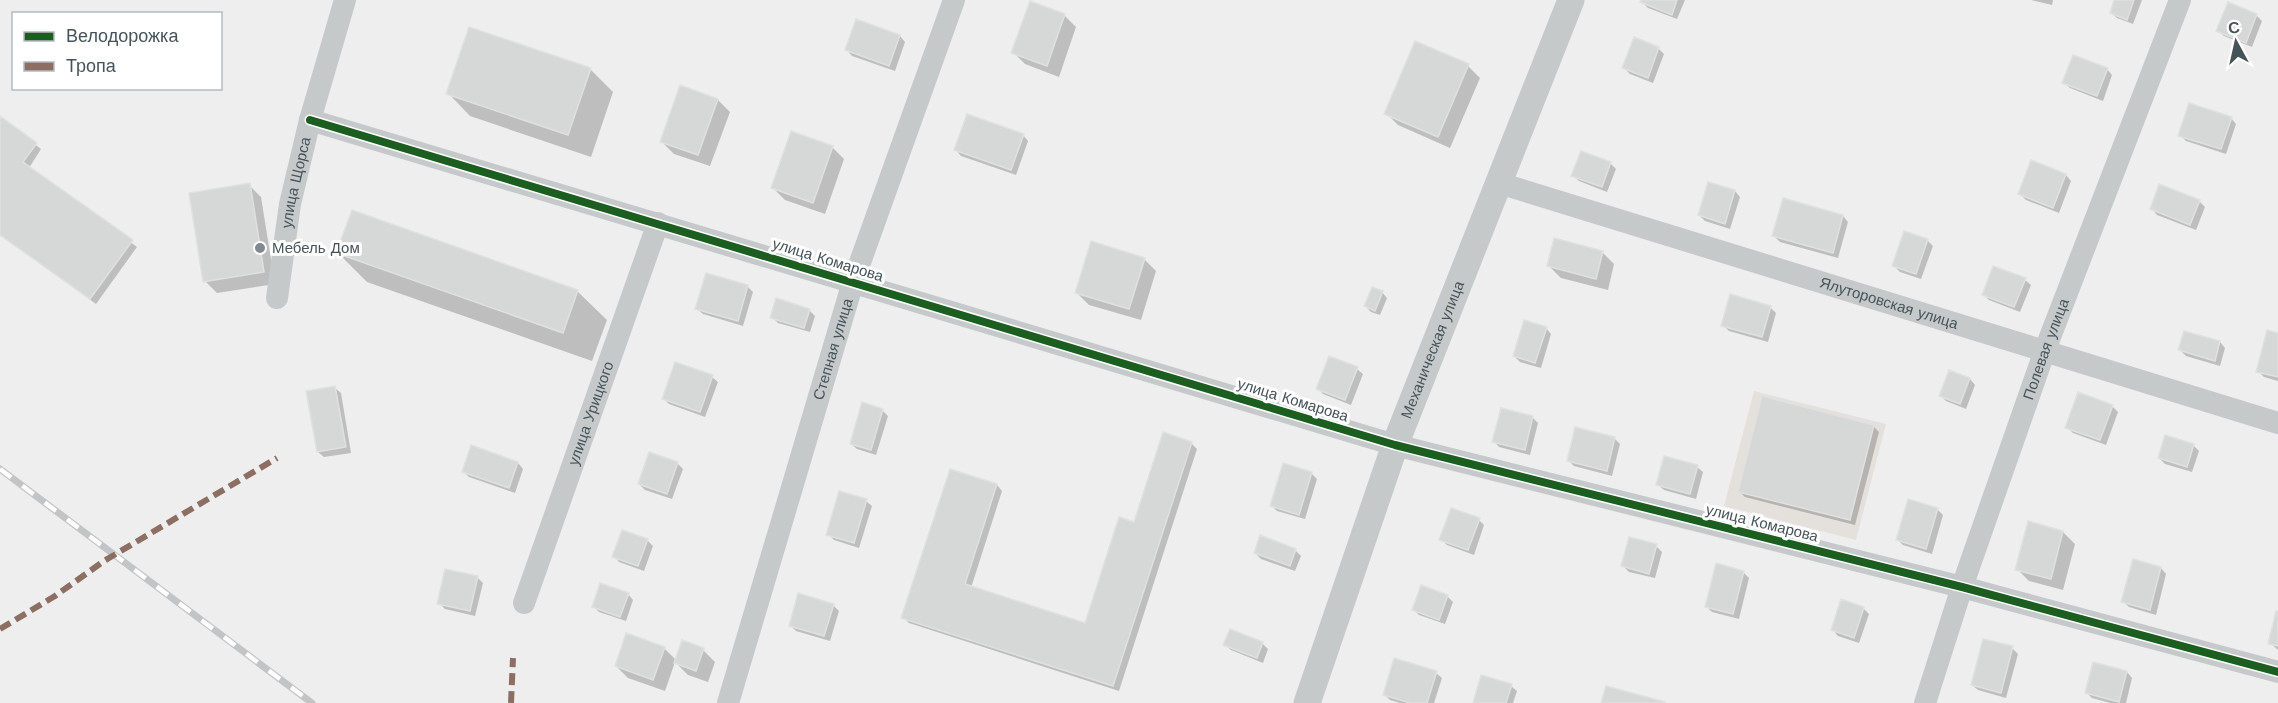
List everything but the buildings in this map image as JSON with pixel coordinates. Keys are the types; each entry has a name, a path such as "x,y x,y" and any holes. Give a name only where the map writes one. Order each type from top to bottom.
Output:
{"street":[{"name":"улица Щорса","path":"277,298 290,204 309,120 345,0"},
{"name":"Степная улица","path":"728,703 853,282 954,0"},
{"name":"Механическая улица","path":"1307,703 1395,445 1571,0"},
{"name":"Полевая улица","path":"1925,703 1962,587 2045,350 2180,0"},
{"name":"улица Комарова","path":"309,120 1395,445 1962,587 2278,672"},
{"name":"Ялуторовская улица","path":"1499,183 2278,423"},
{"name":"улица Урицкого","path":"524,603 658,224"}],"shaded area":[{"path":"1754,391 1886,424 1856,540 1724,506"}],"railway":[{"path":"0,469 312,703"}],"marked path":[{"path":"0,629 55,596 104,561 277,458"},
{"path":"511,703 513,658"}],"cycle path":[{"path":"310,120 1395,445 1962,587 2278,672"}],"place":[{"name":"Мебель Дом","path":"260,248"}]}
